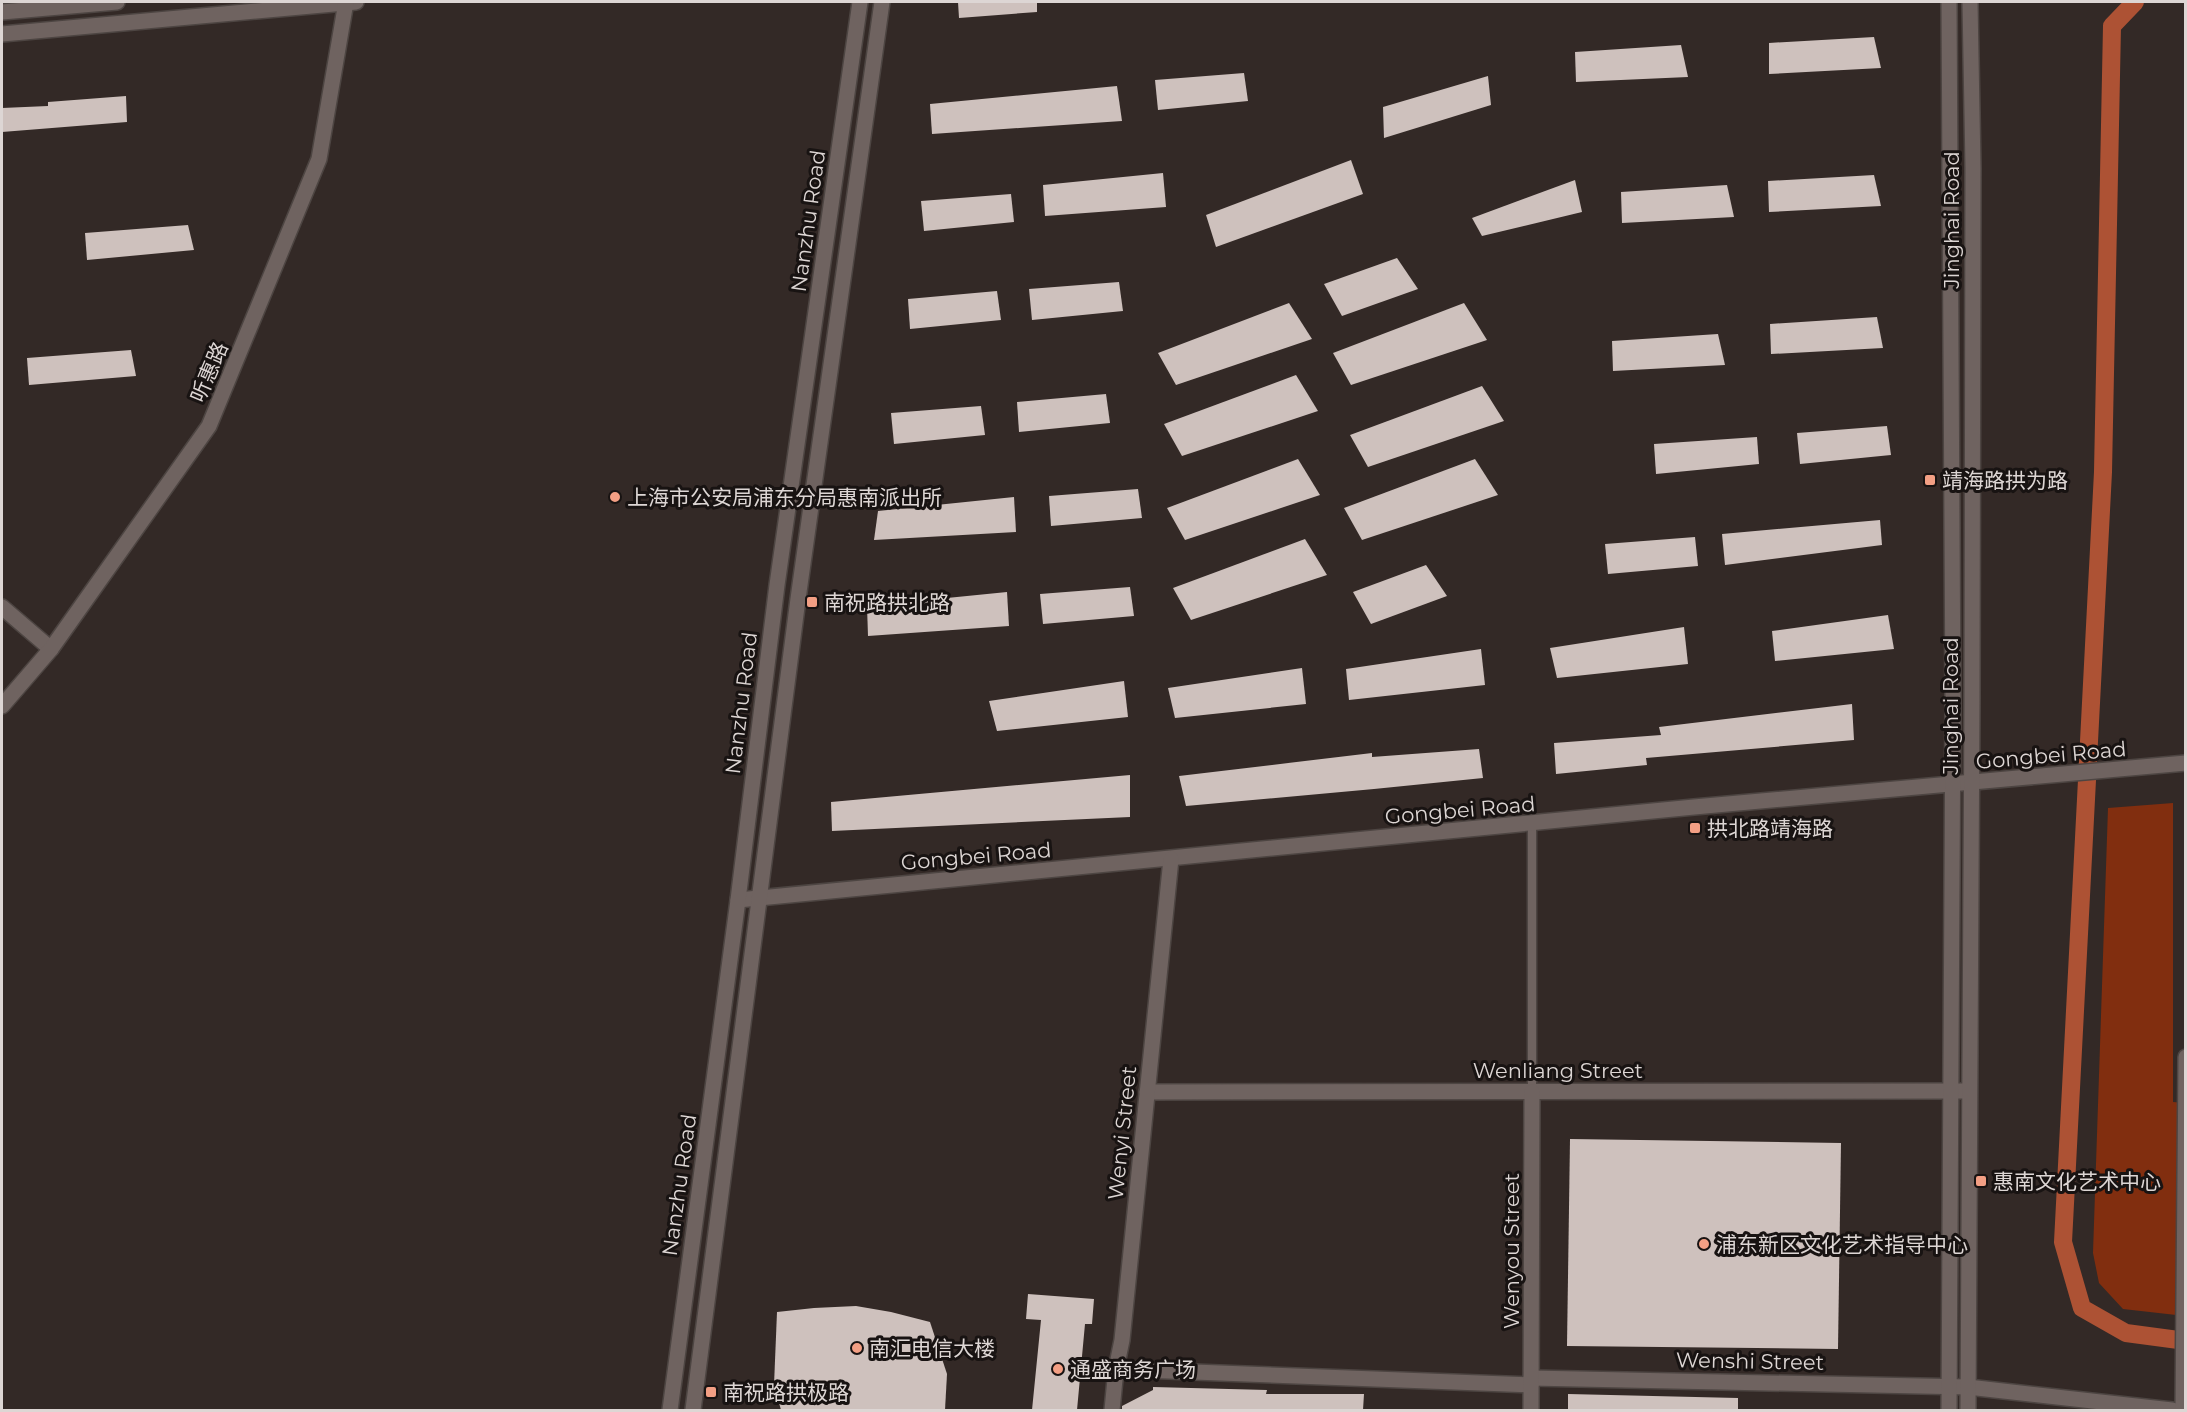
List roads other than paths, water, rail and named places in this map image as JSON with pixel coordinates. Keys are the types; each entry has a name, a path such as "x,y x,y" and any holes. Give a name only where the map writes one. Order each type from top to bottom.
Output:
{"street":[{"path":"2,12 117,2"},
{"path":"2,34 349,2"},
{"name":"听惠路","path":"2,706 51,649 209,426 319,159 349,2"},
{"name":"Nanzhu Road","path":"670,1410 738,900 777,585 860,2"},
{"name":"Nanzhu Road","path":"693,1410 798,599 882,2"},
{"name":"Jinghai Road","path":"1949,2 1952,785 1949,1410"},
{"name":"Jinghai Road","path":"1968,1410 1973,168 1970,2"},
{"path":"2,607 51,649"},
{"name":"Gongbei Road","path":"738,900 1532,825 1694,807 2186,763"},
{"name":"Wenyi Street","path":"1112,1410 1116,1369 1122,1340 1171,859"},
{"path":"2182,1410 2186,1057"},
{"name":"Wenliang Street","path":"1147,1092 1969,1091"},
{"name":"Wenyou Street","path":"1531,1410 1532,1092"},
{"name":"Wenshi Street","path":"1116,1369 1531,1381 1950,1386 2172,1410"}],"lane":[{"path":"1532,825 1532,1092"}],"waterway":[{"path":"2135,2 2112,26 2103,472 2063,1242 2082,1308 2126,1333 2186,1341"}],"place":[{"name":"靖海路拱为路","path":"1930,480"},
{"name":"上海市公安局浦东分局惠南派出所","path":"615,497"},
{"name":"南祝路拱北路","path":"812,602"},
{"name":"拱北路靖海路","path":"1695,828"},
{"name":"惠南文化艺术中心","path":"1981,1181"},
{"name":"浦东新区文化艺术指导中心","path":"1704,1244"},
{"name":"南汇电信大楼","path":"857,1348"},
{"name":"通盛商务广场","path":"1058,1369"},
{"name":"南祝路拱极路","path":"711,1392"}]}
